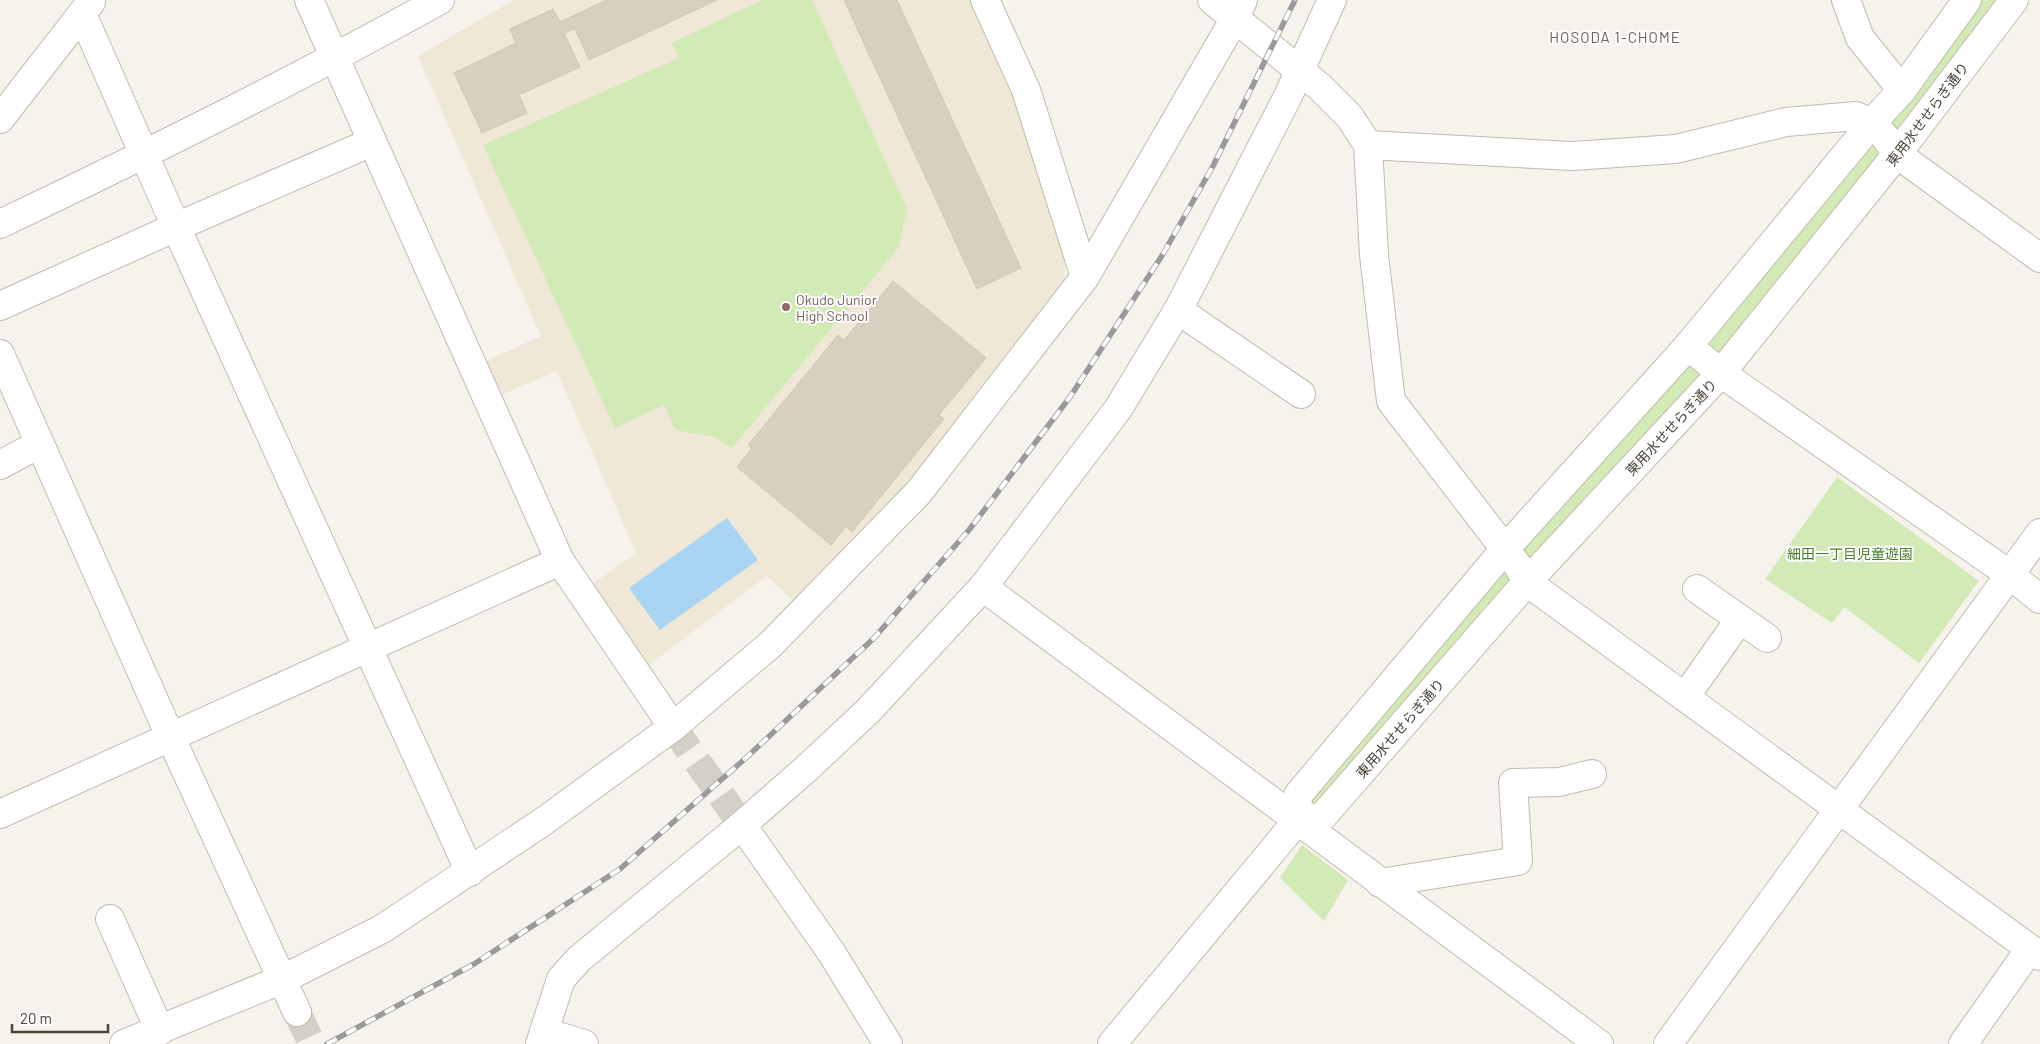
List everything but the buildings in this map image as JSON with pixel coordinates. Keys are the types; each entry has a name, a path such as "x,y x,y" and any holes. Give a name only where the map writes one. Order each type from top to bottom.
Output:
{"street":[{"path":"309,0 560,561 673,727"},
{"path":"0,224 144,155 335,58 440,0"},
{"path":"985,0 1026,90 1085,277"},
{"path":"1212,0 1239,10 1300,71 1320,87 1349,116 1368,145 1374,255 1391,401 1505,549 1527,582 2035,952 1963,1044"},
{"path":"584,1044 542,1038 561,979 579,959 742,825 868,711 983,587 1118,408 1178,310 1300,71 1332,0"},
{"path":"1846,0 1860,38 1902,90"},
{"path":"1112,1044 1297,821 1298,795 1505,549 1688,346 1872,123 1902,90 1967,0"},
{"name":"東用水せせらぎ通り","path":"1297,821 1322,816 1527,582 1721,373 1897,154 2014,0"},
{"path":"0,119 87,7"},
{"path":"87,7 144,155 470,872"},
{"path":"124,1044 283,979 382,929 544,821 673,727 771,644 919,492 1085,277 1239,10"},
{"path":"1368,145 1572,156 1676,148 1786,122 1856,116 1872,123 1897,154 2040,258"},
{"path":"0,306 372,142"},
{"path":"1178,310 1301,394"},
{"path":"1688,346 1721,373 2009,574 2040,599"},
{"path":"0,354 170,736 297,1012"},
{"path":"0,465 39,444"},
{"path":"1668,1044 2040,532"},
{"path":"0,814 560,561"},
{"path":"983,587 1599,1044"},
{"path":"1697,589 1767,638"},
{"path":"1685,697 1740,619"},
{"path":"1380,883 1518,861 1513,783 1558,782 1592,774"},
{"path":"742,825 830,952 888,1044"},
{"path":"110,919 160,1030"}],"shaded area":[{"name":"Okudo Junior High School","path":"514,0 972,0 1017,94 1067,252 1064,279 906,485 794,602 767,576 649,665 592,584 636,553 557,371 499,396 484,362 541,336 418,56"}],"green space":[{"path":"762,0 812,0 907,209 899,247 732,448 715,437 676,430 664,405 615,428 483,145 679,58 672,43"},
{"path":"1972,0 2010,0 1897,148 1881,124"},
{"path":"1877,128 1893,153 1720,368 1696,349"},
{"path":"1692,353 1717,373 1528,578 1513,553"},
{"name":"細田一丁目児童遊園","path":"1837,477 1979,581 1919,663 1844,607 1832,623 1765,579"},
{"path":"1510,557 1524,581 1315,818 1307,799"},
{"path":"1302,845 1348,880 1324,921 1280,878"}],"water":[{"path":"727,518 758,560 660,630 629,588"}],"tunnel":[{"path":"673,727 742,825"},
{"path":"297,1012 312,1044"}],"railway":[{"path":"327,1044 474,964 620,869 747,757 874,638 969,530 1070,397 1163,254 1213,166 1295,0"}],"place":[{"name":"Okudo Junior High School","path":"786,307"}],"district":[{"name":"HOSODA 1-CHOME","path":"1615,37"}]}
